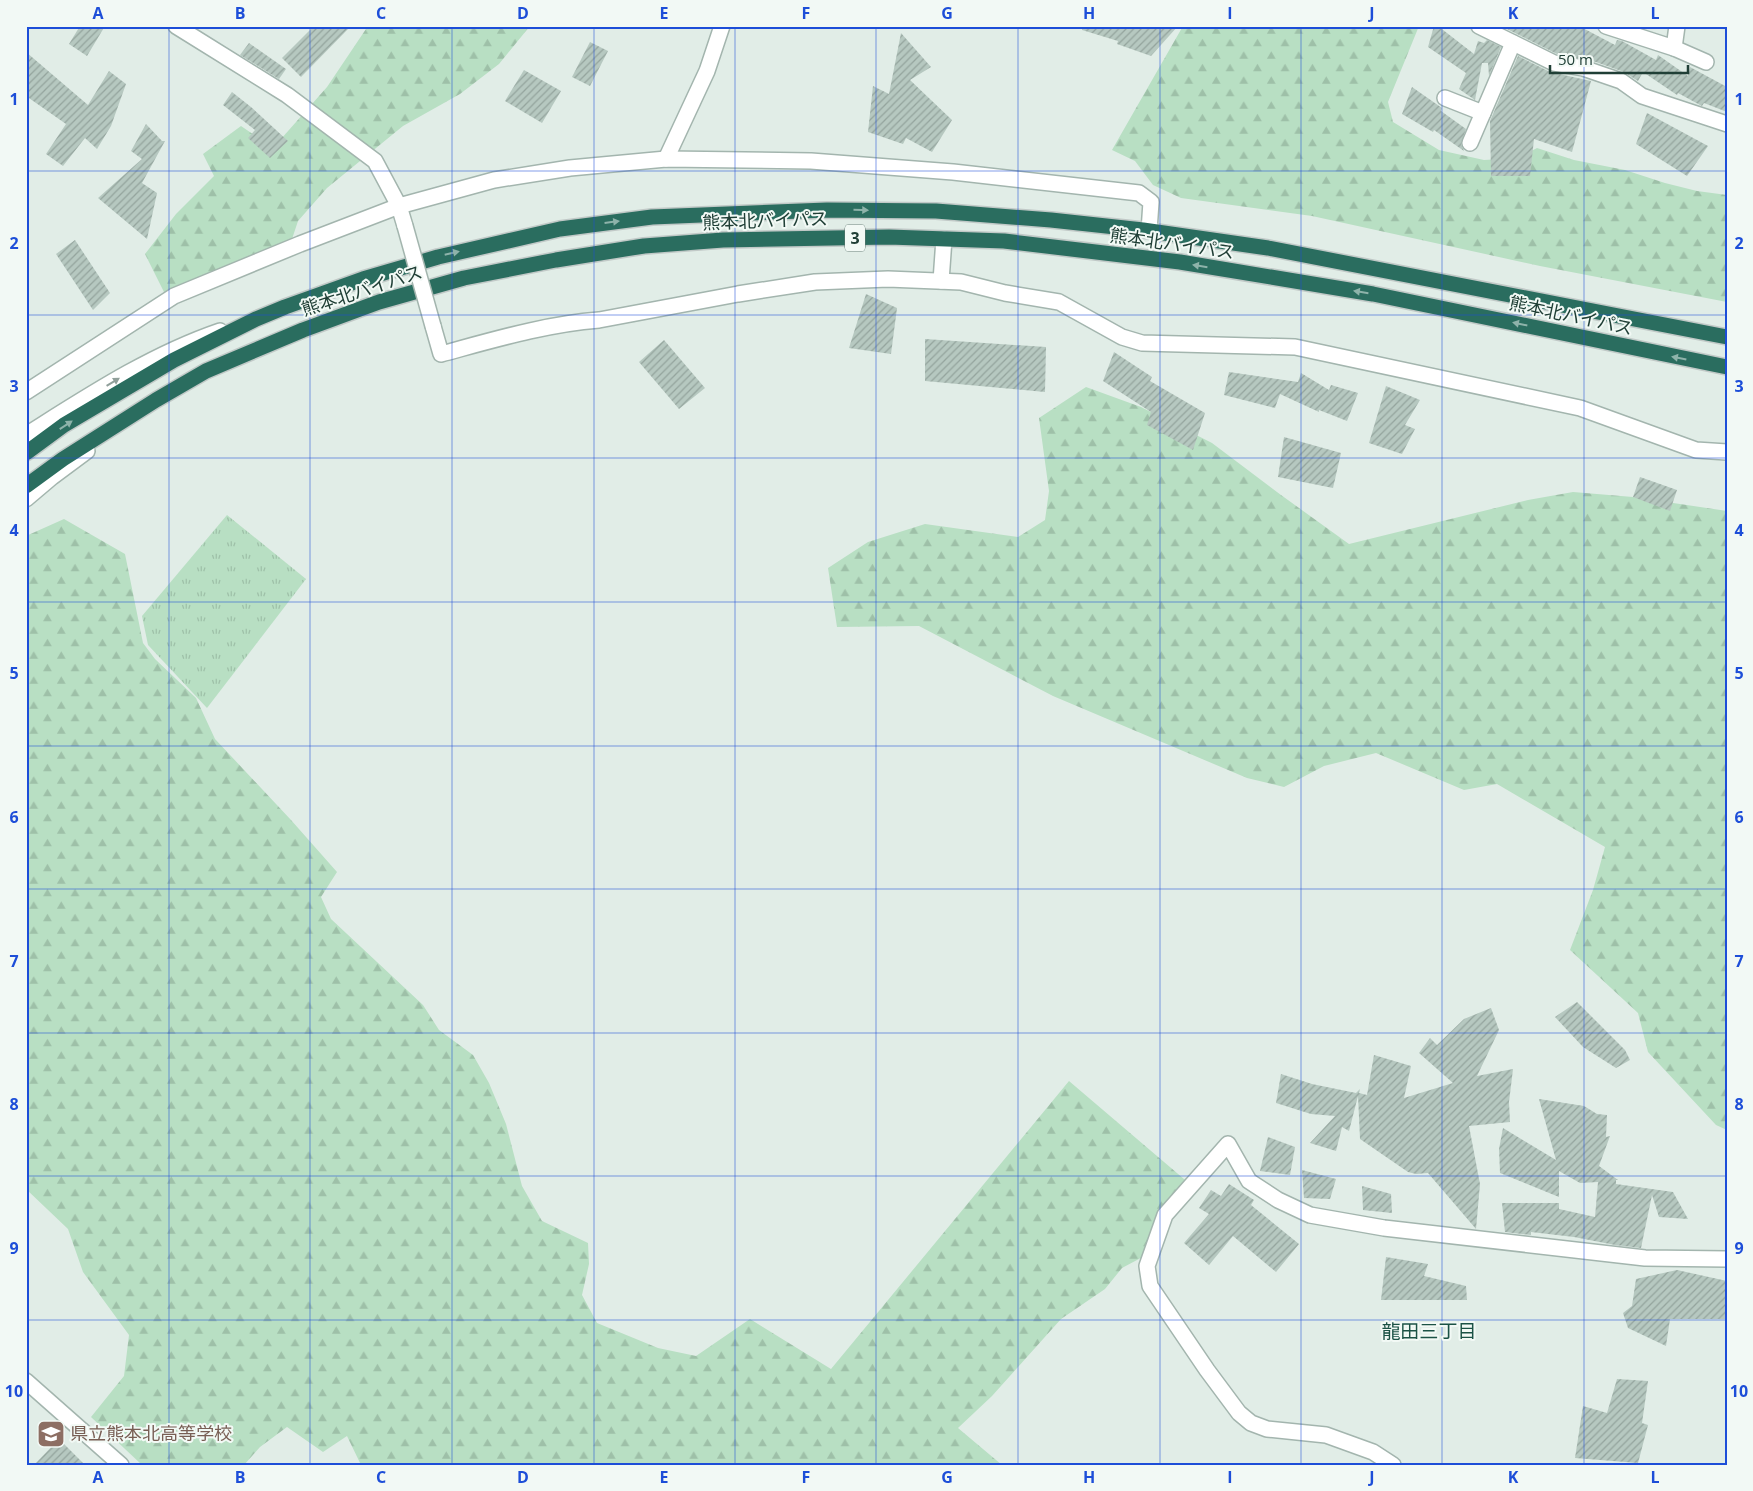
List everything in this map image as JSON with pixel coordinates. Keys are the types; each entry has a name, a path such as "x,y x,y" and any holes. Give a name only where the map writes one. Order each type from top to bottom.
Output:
{"highway":[{"name":"熊本北バイパス","path":"26,453 64,426 174,360 256,319 285,307 363,279 438,257 560,229 652,217 827,210 936,212 1051,220 1149,231 1278,250 1727,336"},
{"name":"熊本北バイパス","path":"26,486 62,459 206,371 303,330 379,302 464,278 556,260 644,246 723,240 880,237 1004,241 1190,264 1373,294 1727,367"}],"street":[{"path":"176,26 287,95 376,162 399,206 441,354 497,338 577,322 599,320 738,294 815,282 888,279 961,282 1059,302 1122,337 1142,343 1295,347 1580,408 1696,450 1727,452"},
{"path":"666,159 707,71 722,26"},
{"path":"1480,26 1554,63 1583,68 1621,81 1642,96 1727,124"},
{"path":"1606,26 1674,48 1706,62"},
{"path":"1674,48 1677,26"},
{"path":"1470,143 1513,43"},
{"path":"1445,98 1483,113"},
{"path":"26,392 174,296 300,244 399,206 494,180 570,168 666,159 810,161 953,172 1139,193 1151,202 1149,231"},
{"path":"941,281 944,239"},
{"path":"26,435 145,363 201,338 256,319"},
{"path":"26,499 52,477 156,400"},
{"path":"1393,1465 1373,1452 1326,1435 1267,1429 1251,1423 1238,1413 1150,1286 1147,1266 1165,1215 1228,1144 1249,1181 1278,1200 1310,1215 1384,1228 1646,1258 1727,1259"},
{"path":"26,1381 121,1465"}],"green space":[{"path":"368,26 530,26 499,64 460,94 403,126 327,188 298,221 289,248 165,294 145,254 176,214 214,176 203,154 241,126 273,148 327,87"},
{"path":"1183,26 1419,26 1388,102 1393,122 1439,150 1484,160 1518,158 1537,148 1574,160 1625,170 1697,191 1727,195 1727,302 1540,266 1312,216 1181,198 1153,185 1135,161 1112,150"},
{"path":"1086,387 1141,407 1212,443 1349,544 1528,500 1573,492 1633,497 1727,511 1727,1130 1716,1125 1648,1052 1638,1013 1570,950 1593,890 1605,847 1497,784 1464,790 1376,753 1324,766 1284,787 1247,778 1053,696 919,626 837,627 828,568 868,542 925,524 1018,537 1045,520 1049,491 1039,418"},
{"path":"227,515 306,579 207,708 148,645 142,616"},
{"path":"64,519 125,554 143,643 155,659 196,698 215,739 337,872 321,897 331,919 423,1005 439,1030 473,1055 489,1083 506,1124 522,1186 542,1221 588,1243 589,1264 582,1295 597,1323 658,1348 696,1356 750,1319 831,1369 1069,1081 1191,1185 1152,1252 1122,1268 1105,1289 1061,1319 992,1396 958,1428 1002,1465 361,1465 347,1436 323,1452 287,1427 260,1447 244,1465 142,1465 91,1417 124,1376 129,1335 83,1272 68,1229 26,1189 26,536"}],"building":[{"path":"80,26 105,26 87,56 69,44"},
{"path":"314,26 351,26 301,77 282,58"},
{"path":"1082,26 1178,26 1151,56 1117,44 1118,41 1082,30"},
{"path":"1434,26 1438,26 1474,54 1478,41 1484,43 1487,40 1501,47 1489,76 1488,63 1482,63 1475,100 1459,89 1466,73 1428,47"},
{"path":"1501,26 1579,26 1615,45 1617,40 1622,41 1656,60 1658,55 1688,76 1690,67 1727,87 1727,112 1704,103 1702,106 1678,93 1677,95 1643,72 1638,81 1624,72 1596,62 1557,54"},
{"path":"901,33 931,67 910,80 952,120 932,152 906,138 903,144 868,132 873,86 889,94"},
{"path":"590,42 608,51 590,86 572,77"},
{"path":"249,43 286,69 279,79 240,55"},
{"path":"26,52 88,105 109,71 126,84 111,126 97,149 85,138 63,166 46,154 66,124 26,96"},
{"path":"1518,56 1550,72 1591,81 1572,152 1534,139 1530,176 1491,176 1490,121"},
{"path":"524,70 561,91 542,123 505,101"},
{"path":"1412,87 1442,108 1441,111 1466,129 1461,144 1464,151 1434,130 1433,132 1402,114"},
{"path":"232,92 288,141 270,158 248,138 255,130 223,105"},
{"path":"1647,113 1708,146 1687,176 1636,144"},
{"path":"146,124 162,141 165,141 142,183 157,193 147,239 98,198 142,159 131,151"},
{"path":"75,240 110,293 93,310 56,254"},
{"path":"866,294 897,308 891,354 849,348"},
{"path":"925,339 1046,347 1045,392 925,381"},
{"path":"664,340 705,388 679,409 639,362"},
{"path":"1114,352 1152,377 1150,381 1205,413 1193,450 1147,425 1151,412 1103,381"},
{"path":"1229,372 1298,382 1301,373 1329,390 1331,385 1358,393 1347,421 1319,410 1319,412 1280,394 1275,408 1224,395"},
{"path":"1386,386 1420,400 1405,425 1415,429 1402,454 1369,443"},
{"path":"1284,437 1341,453 1333,488 1278,477"},
{"path":"1640,477 1677,490 1670,511 1633,497"},
{"path":"1577,1002 1625,1050 1630,1060 1616,1068 1583,1047 1555,1017"},
{"path":"1491,1008 1499,1030 1477,1076 1513,1069 1509,1102 1510,1122 1469,1126 1480,1184 1476,1229 1428,1173 1416,1174 1408,1172 1360,1139 1358,1096 1349,1131 1342,1127 1336,1151 1310,1143 1335,1116 1311,1114 1276,1103 1281,1074 1312,1084 1356,1093 1360,1089 1359,1093 1367,1095 1374,1055 1411,1066 1404,1098 1453,1083 1419,1053 1430,1038 1437,1045 1464,1019"},
{"path":"1539,1099 1584,1106 1597,1114 1607,1115 1606,1137 1610,1136 1599,1166 1618,1180 1616,1180 1616,1184 1673,1192 1688,1219 1659,1217 1652,1195 1641,1248 1574,1237 1531,1232 1531,1235 1505,1232 1502,1203 1559,1203 1559,1209 1595,1217 1598,1182 1580,1183 1559,1171 1559,1197 1500,1173 1499,1149 1503,1128 1556,1160"},
{"path":"1268,1137 1295,1147 1290,1175 1260,1171"},
{"path":"1302,1170 1336,1179 1330,1199 1304,1198"},
{"path":"1229,1184 1254,1200 1251,1205 1299,1244 1276,1272 1233,1236 1209,1265 1184,1243 1209,1214 1199,1208 1211,1190 1221,1196"},
{"path":"1362,1186 1391,1194 1392,1213 1363,1210"},
{"path":"1386,1257 1428,1264 1424,1276 1466,1286 1467,1300 1381,1300"},
{"path":"1677,1270 1727,1281 1727,1319 1670,1319 1666,1346 1628,1328 1623,1313 1632,1306 1636,1279"},
{"path":"1617,1379 1648,1381 1642,1423 1648,1425 1638,1463 1575,1458 1583,1406 1607,1413"},
{"path":"59,1439 85,1465 34,1465"}],"place":[{"name":"県立熊本北高等学校","path":"51,1434"}],"district":[{"name":"龍田三丁目","path":"1429,1331"}]}
